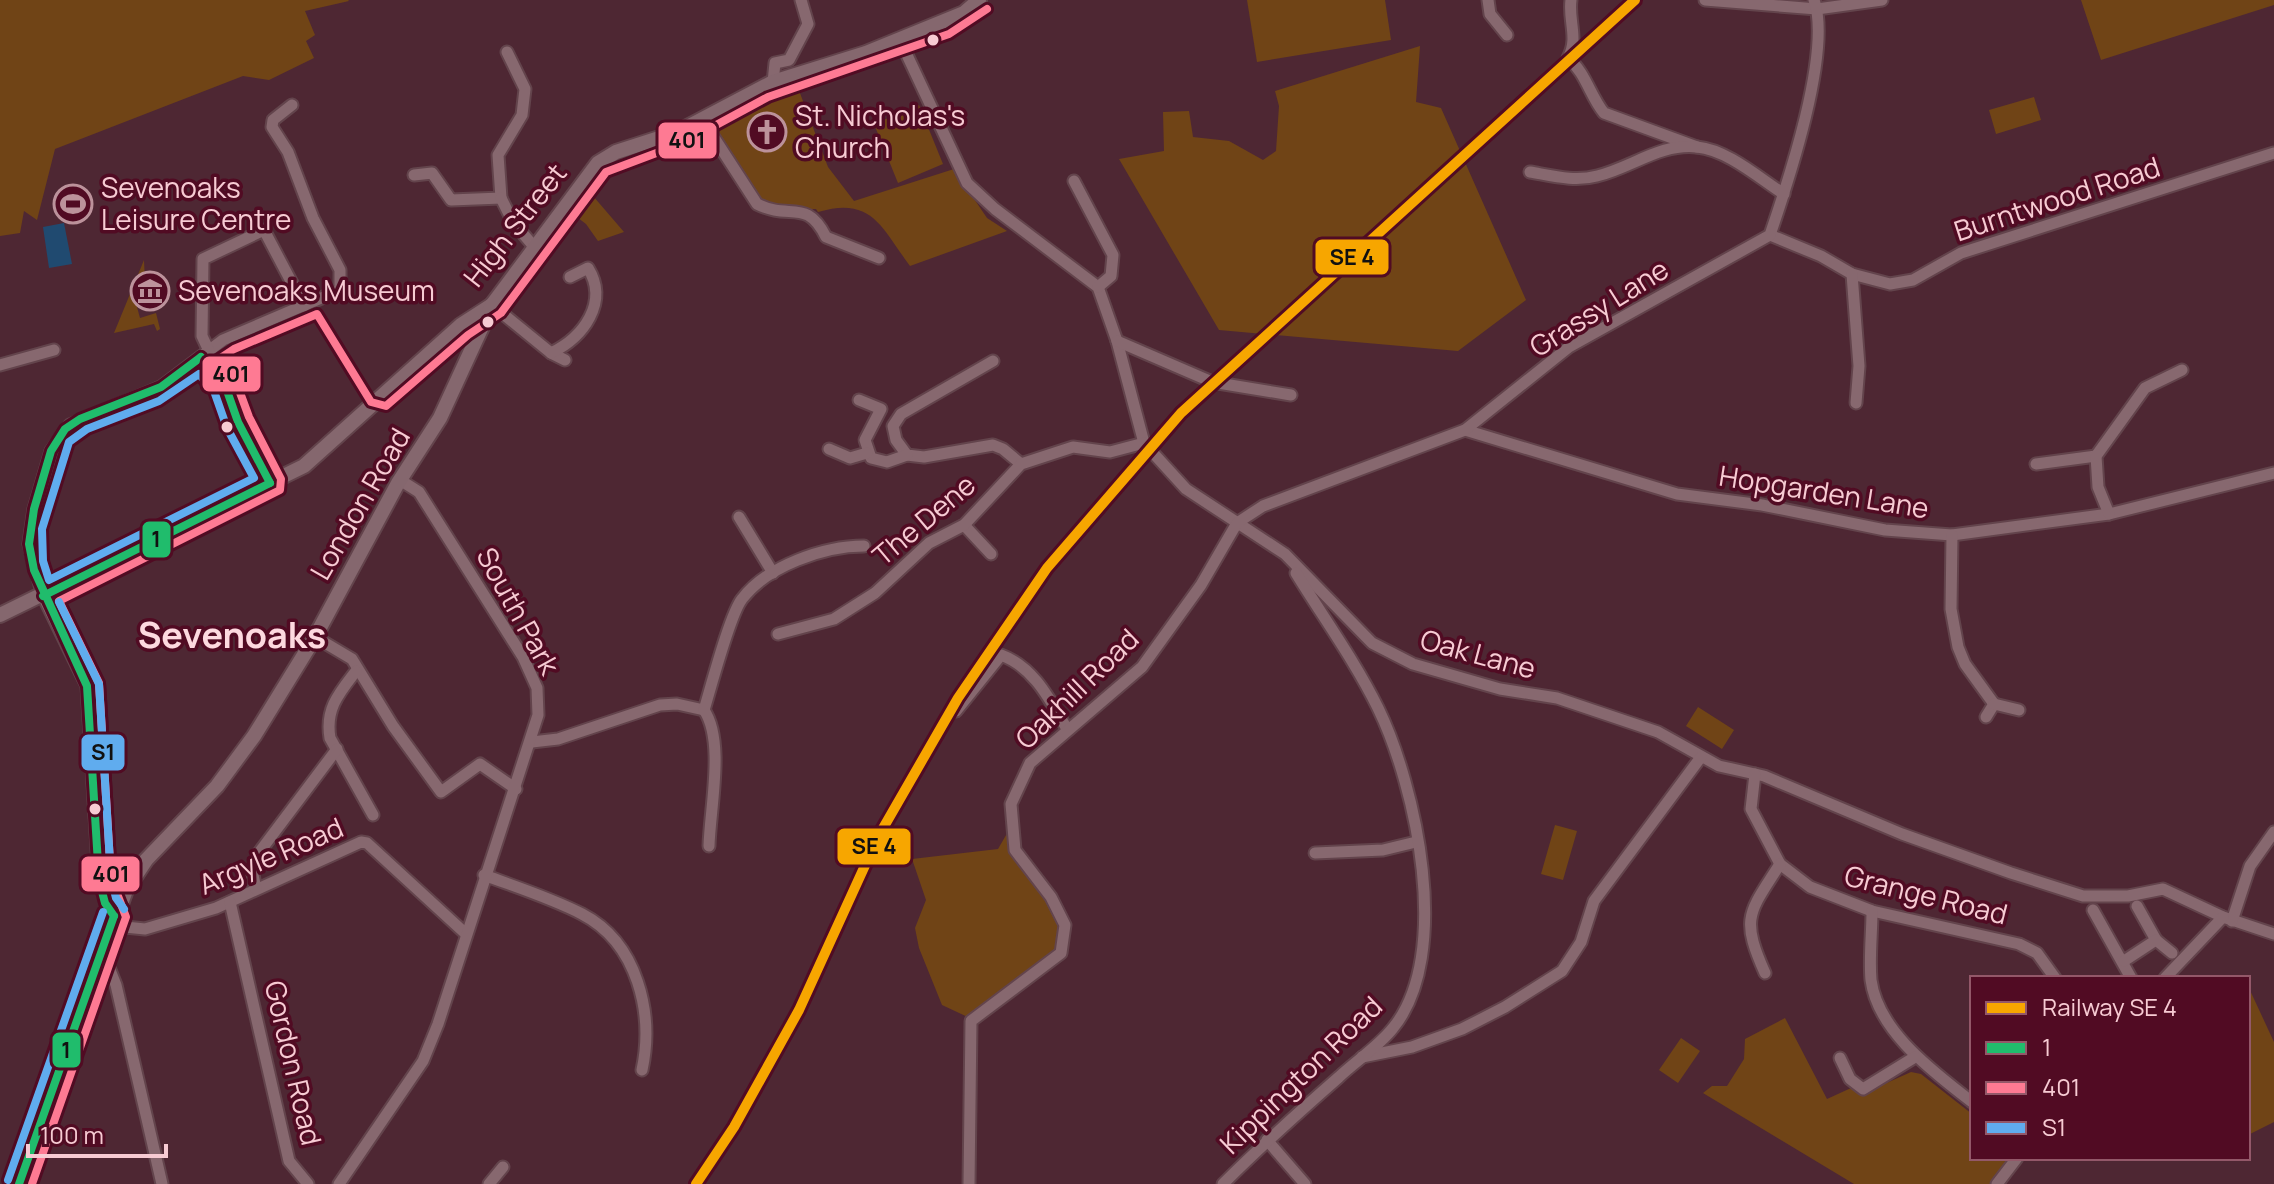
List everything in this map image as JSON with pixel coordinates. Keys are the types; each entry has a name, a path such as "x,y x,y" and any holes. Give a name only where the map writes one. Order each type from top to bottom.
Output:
{"main road":[{"name":"High Street","path":"0,615 304,466 461,325 492,305 598,163 702,119 773,82 900,40 964,13 979,0"},
{"name":"London Road","path":"19,1184 114,916 139,870 240,758 315,637 400,480 440,418 492,305"},
{"path":"461,325 478,335"}],"street":[{"path":"773,82 775,63 789,60 808,24 801,0"},
{"path":"1488,0 1490,14 1507,35"},
{"path":"1571,0 1569,13 1574,46 1568,58 1595,92 1596,103 1604,113 1733,161 1784,194"},
{"path":"1705,0 1815,5 1882,0"},
{"path":"1770,235 1784,194 1821,34 1815,5"},
{"path":"900,40 967,183 995,209 1098,287 1115,268 1113,255 1074,181"},
{"path":"507,52 525,89 522,115 498,155 501,198 513,222 536,249"},
{"path":"114,916 102,891 87,686 43,596 32,562 30,533 57,438 80,419 161,387 228,338 340,290 340,270 313,218 288,152 272,127 273,120 292,105"},
{"path":"702,119 757,204 771,212 803,211 816,217 826,237 879,258"},
{"path":"1530,172 1584,179 1601,176 1651,154 1698,147"},
{"name":"Burntwood Road","path":"1770,235 1821,256 1852,274 1890,284 1913,280 1961,253 2274,153"},
{"path":"414,175 432,173 451,200 501,198"},
{"path":"205,354 202,336 203,259 264,230 304,306"},
{"name":"Grassy Lane","path":"1237,523 1263,506 1465,430 1569,347 1770,235"},
{"path":"551,353 569,344 598,303 596,285 588,268 570,277"},
{"path":"1852,274 1859,366 1856,403"},
{"name":"Oak Lane","path":"1098,287 1117,341 1144,443 1186,489 1285,554 1372,643 1413,664 1500,689 1557,698 1658,732 1701,757 1755,774 1902,834 2083,896 2128,896 2163,889 2228,919 2274,934"},
{"path":"492,305 551,353 565,360"},
{"path":"1117,341 1212,382 1291,395"},
{"path":"0,365 54,350"},
{"path":"907,455 896,440 893,426 901,414 993,361"},
{"path":"982,367 988,378"},
{"path":"2109,514 2098,487 2096,456 2145,388 2182,370"},
{"path":"859,400 881,409 866,435 867,453 877,461 887,462 907,455 924,457 993,445 1021,464"},
{"name":"Hopgarden Lane","path":"1465,430 1677,494 1762,505 1885,530 1952,535 2109,514 2274,473"},
{"name":"The Dene","path":"778,634 827,623 875,593 936,538 964,525 1021,464 1073,447 1110,452 1144,443"},
{"path":"829,449 850,458 867,453"},
{"path":"2036,464 2096,456"},
{"name":"South Park","path":"339,1184 423,1061 484,875 532,742 538,715 534,679 502,620 419,492 400,480"},
{"path":"739,517 773,573"},
{"name":"Oakhill Road","path":"969,1184 971,1021 1061,953 1065,925 1051,897 1015,850 1011,804 1030,763 1142,667 1201,585 1237,523"},
{"path":"964,525 982,552"},
{"path":"1952,535 1951,609 1958,647 1965,664 1994,704 2019,710"},
{"path":"704,710 741,600 773,573 812,555 864,546"},
{"name":"Kippington Road","path":"1223,1184 1267,1140 1393,1029 1417,984 1425,926 1424,882 1397,754 1377,707 1285,554"},
{"path":"315,637 352,659 356,671 441,792 480,764 516,789"},
{"path":"956,711 1001,655 1020,662 1047,695 1067,729"},
{"path":"356,671 331,705 328,726 373,815"},
{"path":"532,742 558,739 660,705 677,704 704,710 713,724 715,744 709,846"},
{"path":"1986,717 1994,704"},
{"path":"256,889 253,875 258,854 337,749"},
{"path":"1361,1057 1412,1047 1462,1029 1505,1007 1562,971 1581,942 1594,901 1701,757"},
{"name":"Grange Road","path":"1755,774 1751,809 1780,864 1810,887 1872,911 2019,944 2037,953 2054,976"},
{"path":"2167,976 2228,919 2250,866 2274,832"},
{"path":"1315,853 1383,850 1416,842"},
{"name":"Argyle Road","path":"114,916 125,927 140,930 230,902 354,844 367,843 466,934"},
{"path":"100,857 114,878 123,878 139,870"},
{"path":"1765,973 1750,938 1750,912 1780,864"},
{"path":"484,875 584,915 621,951 639,985 646,1010 648,1041 642,1070"},
{"name":"Gordon Road","path":"230,902 289,1161 308,1184"},
{"path":"2137,906 2156,940 2172,953"},
{"path":"2093,910 2130,976"},
{"path":"1872,911 1871,982 1890,1025 1915,1057 1970,1100"},
{"path":"2124,961 2156,940"},
{"path":"98,962 107,967 113,976 162,1184"},
{"path":"1840,1058 1850,1079 1863,1089 1915,1057"},
{"path":"1267,1140 1305,1184"},
{"path":"1997,1184 2015,1160"},
{"path":"489,1184 503,1167"}],"shaded area":[{"path":"0,0 349,1 305,11 315,35 306,41 314,58 269,80 243,76 55,149 37,220 24,211 20,233 0,236"},
{"path":"1247,0 1385,0 1391,40 1257,62"},
{"path":"2081,0 2274,0 2274,5 2101,60"},
{"path":"1420,46 1416,102 1441,108 1526,300 1458,351 1219,330 1119,159 1164,151 1163,112 1189,111 1193,137 1229,141 1263,160 1276,151 1279,106 1275,91"},
{"path":"795,80 828,167 854,201 954,169 987,218 1007,231 910,266 882,228 863,212 851,208 818,212 816,209 772,210 759,203 707,122 756,92"},
{"path":"2034,97 2041,120 1996,134 1989,110"},
{"path":"919,105 943,164 898,183 874,124"},
{"path":"587,189 624,232 598,241 586,224 569,211"},
{"path":"144,260 145,283 134,287 138,301 148,299 149,302 137,307 140,318 156,313 160,329 157,331 154,324 114,333"},
{"path":"1698,707 1734,730 1722,749 1686,726"},
{"path":"1555,825 1577,831 1563,880 1541,874"},
{"path":"1009,830 1014,849 1064,923 1060,953 972,1019 942,1005 919,948 915,928 926,900 912,859 998,849"},
{"path":"2250,990 2274,1042 2274,1122 2250,1134"},
{"path":"1785,1018 1827,1099 1851,1088 1871,1090 1911,1072 1921,1074 1970,1112 1970,1160 2008,1160 1991,1184 1854,1184 1703,1093 1712,1086 1727,1086 1744,1059 1745,1039"},
{"path":"1681,1038 1700,1051 1678,1083 1659,1070"}],"water":[{"path":"64,223 72,264 49,268 43,227"}],"transit line":[{"path":"696,1184 734,1127 799,1010 878,837 958,698 1047,568 1181,413 1635,0"},
{"name":"401","path":"32,1184 126,917 111,878 99,683 59,601 280,490 281,479 249,417 235,379 219,359 234,349 317,314 371,402 386,406 468,335 501,313 606,172 683,143 768,97 949,34 987,9"},
{"name":"1","path":"201,357 225,385 238,422 270,483"},
{"name":"1","path":"114,916 105,903 99,880 87,686 34,570 29,544 34,509 51,451 65,429 80,419 161,387 201,357"},
{"name":"S1","path":"199,374 214,391 227,428 254,478 49,580 43,561 42,529 69,442 87,429 159,401 199,374"},
{"name":"1","path":"43,596 270,483"},
{"name":"S1","path":"59,602 99,684 111,878 116,898 124,909"},
{"name":"S1","path":"8,1180 103,912"},
{"name":"1","path":"19,1184 114,916"}],"place":[{"name":"St. Nicholas's Church","path":"767,132"},
{"name":"Sevenoaks Leisure Centre","path":"73,204"},
{"name":"Sevenoaks Museum","path":"150,291"}],"district":[{"name":"Sevenoaks","path":"232,635"}]}
